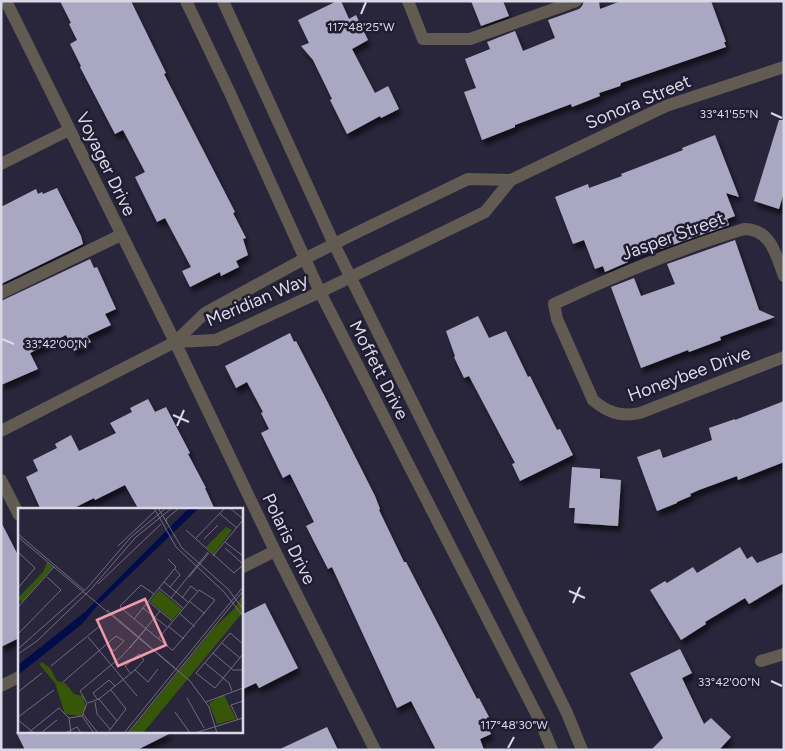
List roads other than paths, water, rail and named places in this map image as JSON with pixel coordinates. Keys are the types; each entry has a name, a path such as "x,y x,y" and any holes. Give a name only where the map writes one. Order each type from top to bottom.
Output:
{"street":[{"name":"Voyager Drive","path":"6,1 176,342"},
{"name":"Moffett Drive","path":"186,1 320,292 541,724 552,750"},
{"name":"Moffett Drive","path":"223,1 334,244 563,704 582,750"},
{"path":"408,1 423,39 470,39 576,1"},
{"name":"Sonora Street","path":"350,277 485,212 511,180 666,106 784,68"},
{"path":"1,164 69,130"},
{"name":"Sonora Street","path":"334,244 468,179 511,180"},
{"name":"Jasper Street","path":"554,304 601,282 699,243 744,229 750,229 766,237 771,244 784,276"},
{"path":"1,293 121,235"},
{"name":"Meridian Way","path":"1,431 176,342 205,313 334,244"},
{"name":"Meridian Way","path":"176,342 216,340 350,277"},
{"name":"Honeybee Drive","path":"554,304 557,319 593,400 602,408 614,414 628,416 640,414 784,357"},
{"name":"Polaris Drive","path":"176,342 275,551 375,750"},
{"path":"1,480 18,513"},
{"path":"242,568 275,551"},
{"path":"761,661 784,654"},
{"path":"1,686 18,678"}]}
